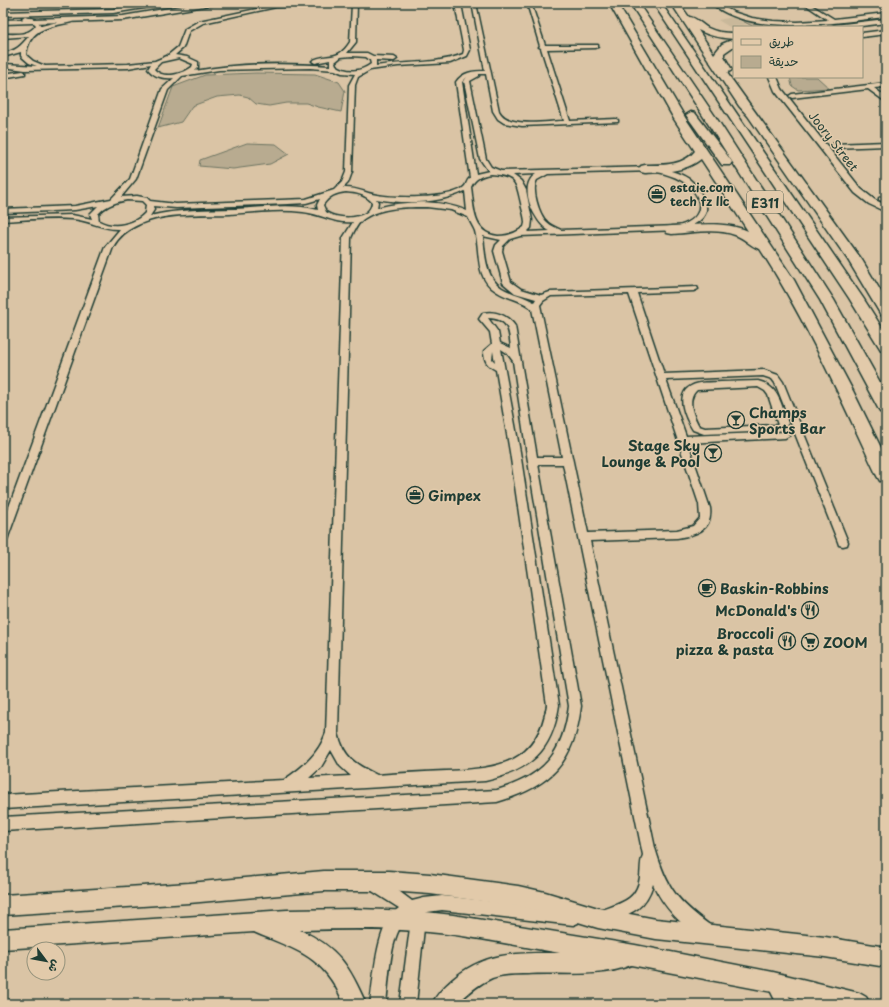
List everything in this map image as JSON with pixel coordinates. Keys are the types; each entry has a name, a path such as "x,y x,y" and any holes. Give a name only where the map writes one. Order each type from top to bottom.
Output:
{"highway":[{"path":"613,3 680,119 787,280 845,390 886,476"},
{"name":"E311","path":"634,3 659,39 827,300 886,408"},
{"name":"E311","path":"657,3 856,298 886,346"},
{"path":"673,3 676,22 675,29"},
{"path":"673,3 700,28 716,34 733,36"},
{"path":"673,3 743,104 752,114 855,260 886,312"},
{"path":"733,42 722,48 719,52 719,56 748,103 752,114"},
{"path":"654,73 664,81 729,165 749,178"},
{"path":"645,168 670,167 688,164 695,160 701,151"},
{"path":"672,230 724,229 747,235 756,241 787,280"}],"street":[{"path":"3,15 18,16 100,10 141,9 172,3"},
{"path":"3,21 100,10 138,12 185,3"},
{"path":"3,21 70,21 133,17 211,3"},
{"path":"166,59 180,48 187,30 194,25 206,21 283,6 351,3"},
{"path":"352,85 347,77 337,69 332,62 350,47 353,42 355,3"},
{"path":"452,3 459,7 471,32 488,73 496,111 501,119 516,124 616,121"},
{"path":"3,74 127,70 168,77 219,68 310,66 352,72 391,64 453,60 465,55 467,51 466,48 471,32 474,3"},
{"path":"528,3 568,123"},
{"path":"713,3 735,14 762,21 792,24 831,24 847,26 886,22"},
{"path":"805,3 831,24"},
{"path":"3,15 88,12 100,10"},
{"path":"831,24 886,15"},
{"path":"3,56 17,52 24,46 39,25 35,21 18,16"},
{"path":"3,36 23,35 35,32 48,26 70,21"},
{"path":"863,28 886,26"},
{"path":"863,35 886,32"},
{"path":"353,42 360,50 369,56 374,64 370,68"},
{"path":"24,46 23,55 28,61 38,65 54,68"},
{"path":"542,47 596,46"},
{"path":"180,48 183,54 192,60 196,66 188,73"},
{"path":"3,74 6,69 4,65 20,68 128,66 157,62 176,57 217,64 316,61 352,54 390,59 447,58 460,55 466,48"},
{"path":"157,62 151,67 165,89"},
{"path":"347,238 339,224 322,212 320,205 324,199 345,184 349,172 352,85 354,79 362,71"},
{"path":"488,73 473,76 469,78 468,81 483,159 489,168 516,179 520,185 529,224 520,234"},
{"path":"472,178 458,82 467,74 488,73"},
{"path":"109,247 107,235 94,214 100,206 123,192 133,179 165,89 172,80 180,75"},
{"name":"Joory Street","path":"777,78 785,85 792,96 868,189 884,200"},
{"name":"Joory Street","path":"777,78 778,89 858,191 872,202 886,209"},
{"path":"792,96 886,85"},
{"path":"872,86 886,100"},
{"path":"811,131 818,134 826,143 833,146 886,144"},
{"path":"478,229 494,237 566,232 672,230 686,226 700,218 703,210 700,199 693,188 680,177 660,170 645,168 499,173 482,174 472,178 468,184 472,216 478,229 486,276 490,283 502,292 528,301 536,308"},
{"path":"551,171 539,175 533,179 530,189 541,221 550,228 566,232"},
{"path":"349,172 355,186 375,202 375,206 351,229 347,238 332,733 335,748 343,761 358,774 378,780"},
{"path":"3,537 109,247 117,235 139,221 148,214 150,210 146,202 134,188 133,179"},
{"path":"3,211 75,208 129,197 146,202 176,206 306,201 333,193 352,190 393,199 441,197 454,194 468,187"},
{"path":"139,221 171,214 296,210 311,211 344,220 365,216 389,208 435,205 452,207 472,216"},
{"path":"3,219 65,217 85,218 116,227 131,225"},
{"path":"508,237 500,245 498,251 507,283 518,291 541,298 556,294 694,289"},
{"path":"584,537 681,534 697,529 705,518 706,511 632,291"},
{"path":"541,298 536,305 536,308 648,848 657,880 667,897 684,915 713,935"},
{"path":"3,802 485,775 501,772 516,766 534,752 547,734 552,720 552,691 496,345 493,329 483,320 485,316 499,317 511,324 575,706 572,731 562,754 550,769 535,781 510,793 483,797 3,824"},
{"path":"496,345 504,346 510,349 518,364"},
{"path":"661,377 764,373 777,379 843,542"},
{"path":"681,436 698,430 778,428 783,425 770,389 765,385 701,386 693,389 687,396 686,400 694,426 698,430"},
{"path":"681,436 785,436"},
{"path":"533,458 567,457"},
{"path":"286,785 304,775 316,764 324,752 332,733"},
{"path":"378,1004 390,933 408,916 432,903 442,902 557,916 598,918 632,905 644,893 648,880 648,848"},
{"path":"368,880 404,903 408,916 417,928 408,1004"},
{"path":"3,904 188,893 324,881 368,880 430,884 518,896 552,904 598,918 656,929 825,947 886,957"},
{"path":"3,939 322,918 408,916 453,925 635,955 773,982 859,1004"},
{"path":"252,922 296,937 318,949 337,968 345,980 355,1004"},
{"path":"443,1004 456,990 472,978 489,969 507,964 594,962 635,955"},
{"path":"773,982 785,1004"}],"shaded area":[{"path":"733,17 747,25 733,26 731,28 718,20"}],"green space":[{"path":"731,15 747,20 771,24 813,24 822,26 752,26"},
{"path":"256,73 315,74 339,82 345,91 341,112 306,103 286,103 269,106 256,104 248,97 240,95 217,97 192,106 181,122 158,128 173,87 205,75"},
{"path":"790,78 818,78 829,88 798,90 792,86"},
{"path":"247,143 276,144 289,154 270,164 233,169 199,166 200,160"}],"place":[{"name":"estaie.com tech fz llc","path":"657,194"},
{"name":"Champs Sports Bar","path":"736,420"},
{"name":"Stage Sky Lounge & Pool","path":"713,453"},
{"name":"Gimpex","path":"415,495"},
{"name":"Baskin-Robbins","path":"707,588"},
{"name":"McDonald's","path":"810,610"},
{"name":"Broccoli pizza & pasta","path":"787,641"},
{"name":"ZOOM","path":"810,642"}]}
